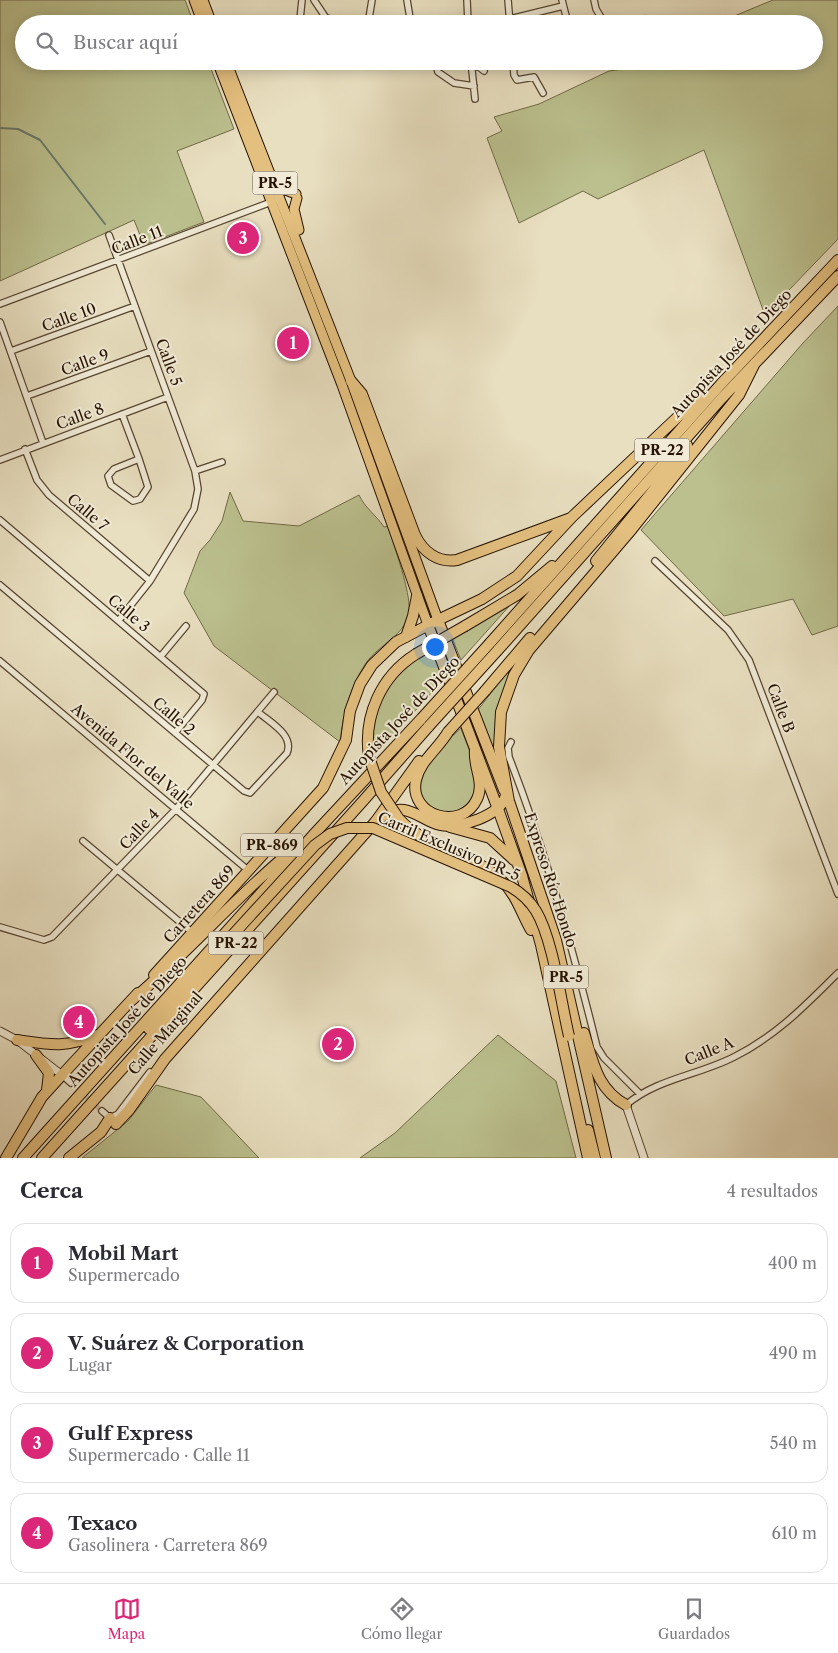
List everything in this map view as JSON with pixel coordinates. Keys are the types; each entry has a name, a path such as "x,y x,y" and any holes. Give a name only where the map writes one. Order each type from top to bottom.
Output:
{"highway":[{"name":"Autopista José de Diego","path":"493,647 573,550 721,384 838,260"},
{"name":"Autopista José de Diego","path":"23,1158 314,833 425,722 755,363 838,276"},
{"path":"450,826 498,809 507,798 499,754 499,738 503,704 518,666 534,643 632,529 740,394 755,363"},
{"path":"351,381 362,394 415,535 422,547 435,557 452,561 462,559 572,517"},
{"name":"Carretera 869","path":"6,1158 47,1092 323,788 346,740 350,711 360,684 385,651 428,625 508,584 572,517 683,412 721,384"},
{"path":"475,750 474,758 480,784 475,802 465,813 455,817 442,818 430,813 420,803 417,796 416,778 423,765 448,732 582,578 679,459 697,427"},
{"path":"541,945 529,926 518,901 501,880 480,865 424,839 399,819 381,792 369,757 369,725 377,697 393,673 416,654 517,595 573,550"},
{"path":"406,637 414,616 417,596"},
{"name":"Expreso Río Hondo","path":"438,620 534,870 564,971 606,1158"},
{"name":"Expreso Río Hondo","path":"428,625 498,809 541,945 588,1158"},
{"name":"Autopista José de Diego","path":"42,1158 363,802 425,722"},
{"name":"Calle Marginal","path":"113,1121 129,1110 165,1059 376,821 416,765 448,732"},
{"path":"376,821 394,811 404,810 436,824 450,826 490,838 516,862"},
{"name":"Carril Exclusivo PR-5","path":"126,1055 319,841 347,828 373,828 511,887 525,897 537,912 544,932 595,1158"},
{"path":"132,1000 156,980 219,915 268,870 314,833"},
{"path":"564,971 601,1083 610,1094 626,1105"},
{"name":"PR-869","path":"18,1040 47,1045 75,1044 100,1033"},
{"path":"36,1055 48,1073 47,1092"},
{"path":"98,1096 126,1055"},
{"path":"87,1088 126,1055"},
{"path":"69,1158 113,1121"},
{"path":"74,1158 113,1121"}],"main road":[{"path":"194,0 200,15"},
{"path":"203,0 209,15"},
{"name":"PR-5","path":"221,70 300,247 382,464 438,620"},
{"name":"PR-5","path":"230,70 271,174 278,201 428,625"},
{"path":"271,174 276,177 283,189 297,196 294,215 304,242 300,247"},
{"path":"352,412 359,415 375,456 382,464"}],"street":[{"path":"300,15 302,0"},
{"path":"314,0 324,15"},
{"path":"370,15 372,0"},
{"path":"407,0 410,15"},
{"path":"467,0 467,15"},
{"path":"508,0 509,15"},
{"path":"594,0 600,15"},
{"path":"528,15 563,3"},
{"path":"437,70 454,83 474,86"},
{"path":"472,70 475,99"},
{"path":"514,70 517,80 534,77 543,93"},
{"name":"Calle 11","path":"0,304 278,201"},
{"name":"Calle 5","path":"109,235 196,471 198,488 194,509 150,582 119,620"},
{"name":"Calle 10","path":"11,351 135,306"},
{"path":"0,322 43,443"},
{"name":"Calle 9","path":"27,396 152,351"},
{"name":"Calle 8","path":"0,460 25,449 168,397"},
{"path":"122,414 139,459 148,487 140,499 133,501 111,485 108,476 114,469 139,459"},
{"name":"Calle 7","path":"25,449 37,480 49,495 150,582"},
{"path":"196,471 222,462"},
{"name":"Calle 3","path":"0,520 204,694 202,700 175,733"},
{"name":"Calle B","path":"655,561 728,630 749,660 838,894"},
{"name":"Calle 2","path":"0,585 244,791 250,793 287,753 290,746 288,738 258,712"},
{"path":"161,656 186,626"},
{"name":"Avenida Flor del Valle","path":"0,660 249,871"},
{"name":"Calle 4","path":"0,927 44,940 52,937 176,809 274,692"},
{"path":"511,742 508,748 509,757 544,853 563,913 597,1047 604,1058 639,1093"},
{"path":"83,841 193,933"},
{"name":"Calle A","path":"626,1105 639,1093 732,1058 766,1040 796,1016 838,973"},
{"name":"PR-869","path":"0,1031 18,1040 62,1075"},
{"path":"62,1075 71,1083"},
{"path":"626,1105 644,1158"},
{"path":"102,1111 113,1121"}],"green space":[{"path":"0,0 185,0 191,15 15,15 15,70 211,70 234,129 177,151 204,222 144,245 134,220 0,281"},
{"path":"773,0 838,0 838,239 765,315 704,150 598,199 583,191 519,223 487,138 502,131 494,117 539,104 609,71 823,70 823,15 737,15"},
{"path":"838,306 838,626 812,635 793,599 724,616 641,530 803,343"},
{"path":"230,492 243,521 299,526 359,495 364,504 384,527 388,526 405,581 409,603 407,620 398,633 371,656 360,672 348,701 340,742 214,646 184,593 200,551 210,540 222,521"},
{"path":"512,603 461,660 452,638"},
{"path":"432,649 443,680 374,756 374,722 384,693 404,669"},
{"path":"511,666 513,668 500,709 496,730 495,752 493,753 478,710"},
{"path":"461,728 474,766 476,779 473,794 467,804 457,811 447,813 436,811 427,806 422,798 420,786 422,777 430,761"},
{"path":"498,1035 556,1081 576,1158 360,1158 395,1133"},
{"path":"156,1085 201,1097 259,1158 82,1158 128,1121"}],"waterway":[{"path":"0,128 18,129 40,140 105,224"}],"tunnel":[{"path":"71,1083 102,1111"}],"place":[{"name":"Gulf Express","path":"243,238"},
{"name":"Mobil Mart","path":"293,343"},
{"name":"Texaco","path":"79,1022"},
{"name":"V. Suárez & Corporation","path":"338,1044"}]}
